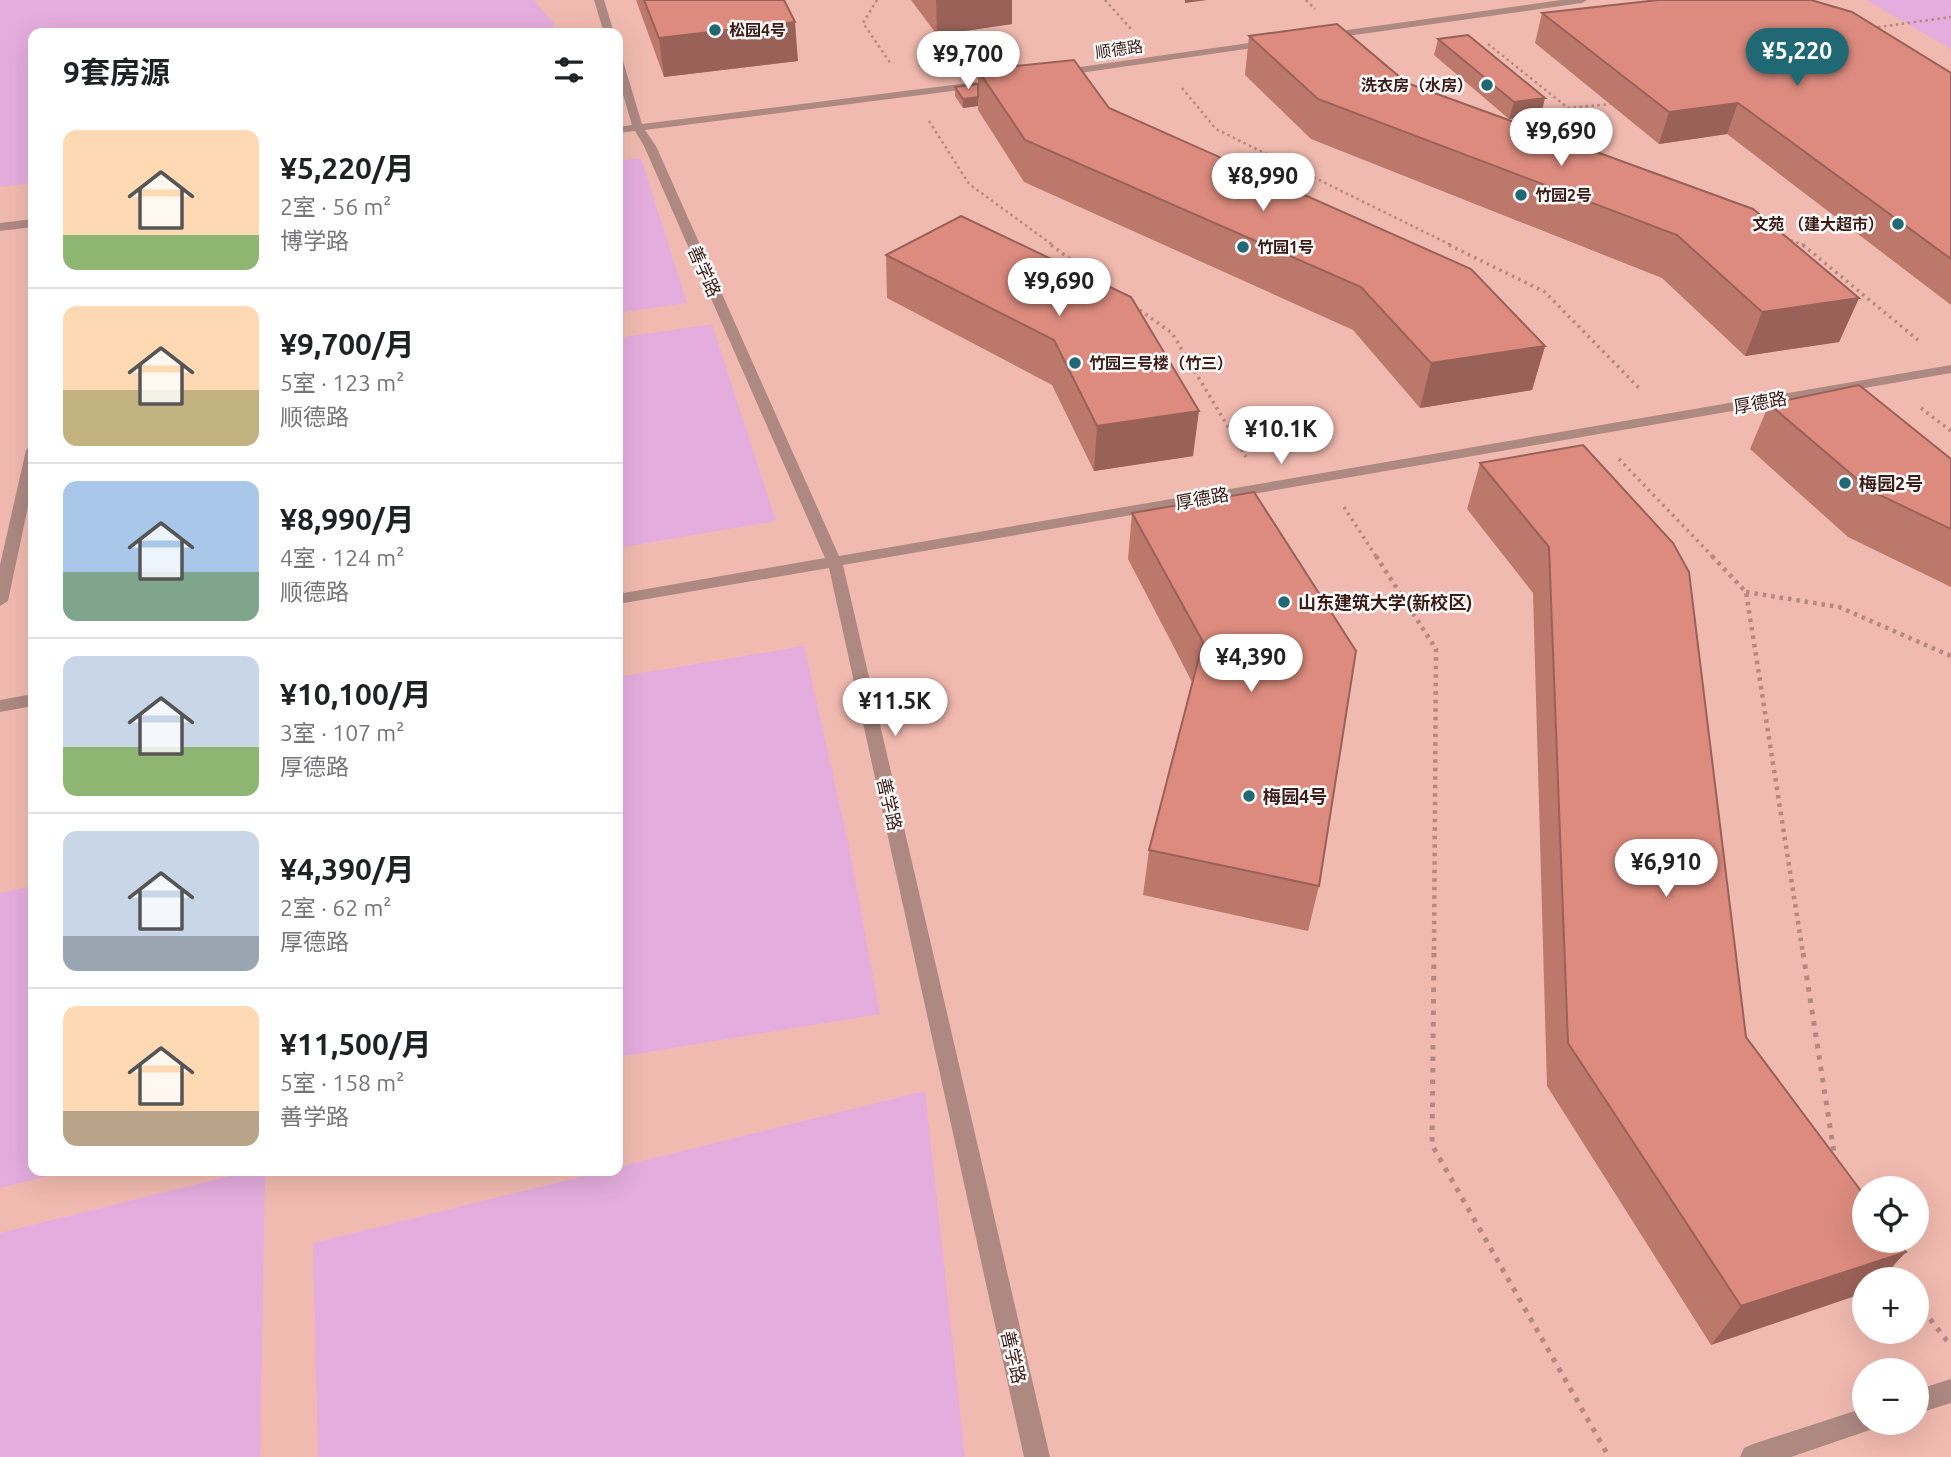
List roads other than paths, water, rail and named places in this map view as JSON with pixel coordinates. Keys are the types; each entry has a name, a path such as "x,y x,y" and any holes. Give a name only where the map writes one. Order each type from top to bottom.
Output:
{"street":[{"path":"599,0 607,28"},
{"path":"1315,37 1582,0"},
{"name":"顺德路","path":"1049,74 1276,43"},
{"name":"善学路","path":"623,78 638,127 650,146 835,562 1037,1457"},
{"path":"623,129 994,82"},
{"path":"0,227 28,224"},
{"name":"厚德路","path":"623,598 1951,369"},
{"path":"0,601 28,473"},
{"path":"0,706 28,701"},
{"path":"1929,1398 1951,1391"},
{"path":"1753,1457 1852,1424"}],"place":[{"name":"松园4号","path":"715,30"},
{"name":"洗衣房（水房）","path":"1487,85"},
{"name":"竹园2号","path":"1521,195"},
{"name":"文苑 （建大超市）","path":"1898,224"},
{"name":"竹园1号","path":"1243,247"},
{"name":"竹园三号楼（竹三）","path":"1075,363"},
{"name":"梅园2号","path":"1845,483"},
{"name":"山东建筑大学(新校区)","path":"1284,602"},
{"name":"梅园4号","path":"1249,796"}]}
